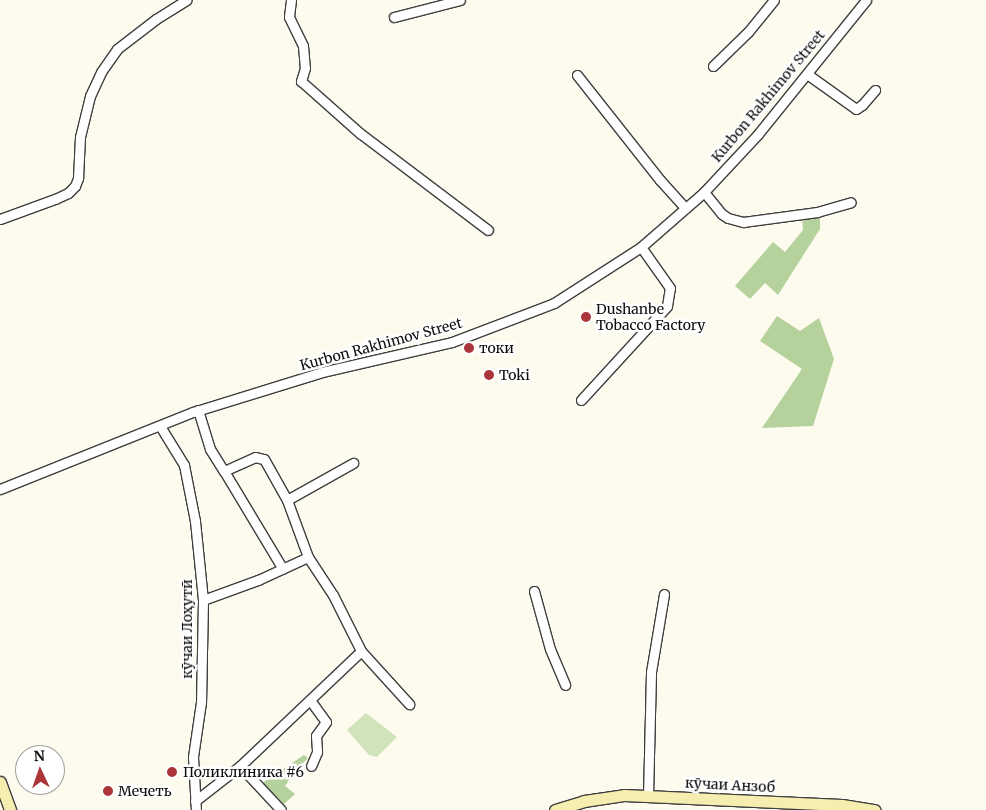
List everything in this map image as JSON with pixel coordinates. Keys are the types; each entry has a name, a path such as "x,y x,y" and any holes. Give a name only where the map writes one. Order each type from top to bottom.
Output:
{"street":[{"path":"0,219 68,193 75,186 78,178 80,137 90,96 101,72 117,49 156,19 186,0"},
{"path":"291,0 289,17 303,46 305,68 300,81 361,134 488,230"},
{"path":"394,17 460,0"},
{"path":"714,66 748,32 774,0"},
{"name":"Kurbon Rakhimov Street","path":"0,489 198,410 322,372 452,342 554,303 641,247 704,192 758,134 866,0"},
{"path":"807,74 856,109 875,90"},
{"path":"577,75 660,180 685,208"},
{"path":"704,192 722,214 734,221 743,222 817,212 851,202"},
{"path":"581,400 667,306 670,288 641,247"},
{"path":"198,410 210,449 283,569"},
{"name":"кӯчаи Лоҳутӣ","path":"160,426 184,465 195,521 203,600 201,702 193,757 196,806"},
{"path":"224,471 255,457 261,457 278,480 308,557 333,595 361,651 409,704"},
{"path":"287,500 353,463"},
{"path":"203,600 283,569 308,557"},
{"path":"534,591 550,649 565,685"},
{"path":"648,796 651,672 664,594"},
{"path":"196,806 361,651"},
{"path":"310,700 326,722 316,736 317,752 311,766"},
{"path":"240,766 281,810"},
{"path":"0,782 10,810"},
{"name":"кӯчаи Анзоб","path":"555,810 584,801 624,795 798,806 842,805 875,810"}],"green space":[{"path":"820,214 820,229 778,295 765,283 750,299 735,286 773,242 785,252 803,230 802,215"},
{"path":"777,316 800,331 819,318 834,359 813,426 762,428 802,369 760,341"},
{"path":"366,713 397,737 377,757 369,755 347,730"},
{"path":"304,755 308,758 294,772 285,786 295,794 284,804 262,783"}],"place":[{"name":"Dushanbe Tobacco Factory","path":"586,317"},
{"name":"токи","path":"469,348"},
{"name":"Toki","path":"489,375"},
{"name":"Поликлиника #6","path":"172,772"},
{"name":"Мечеть","path":"108,791"}]}
